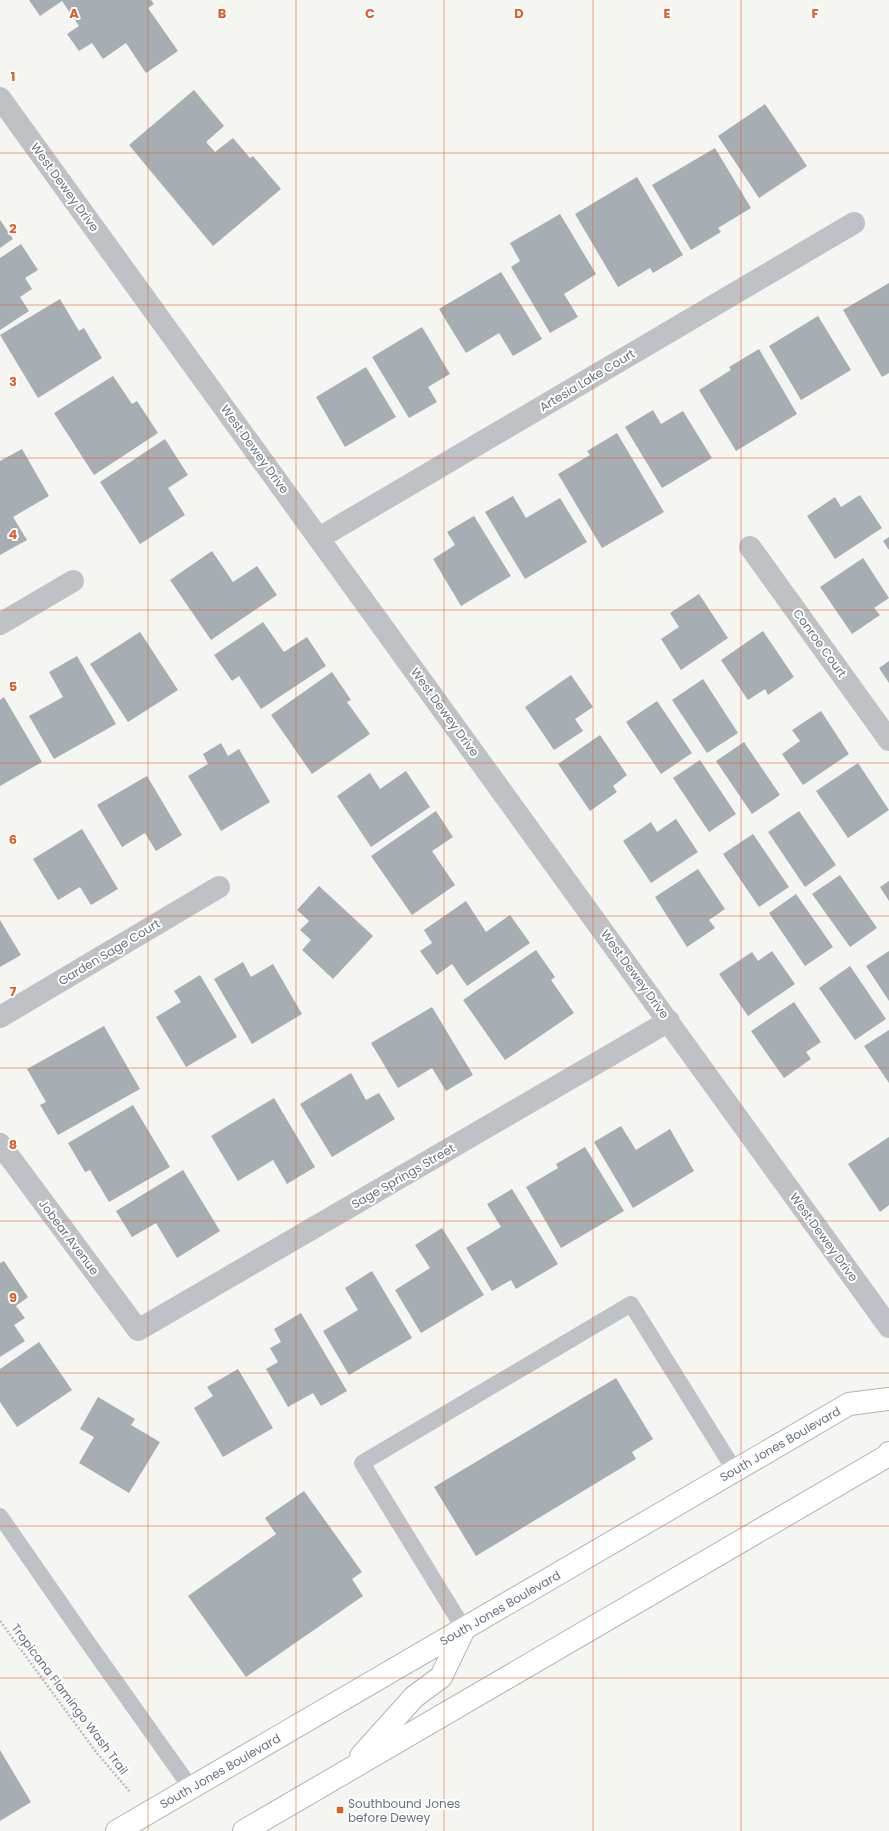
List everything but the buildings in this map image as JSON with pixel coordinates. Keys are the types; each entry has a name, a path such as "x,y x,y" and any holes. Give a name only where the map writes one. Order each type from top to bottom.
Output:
{"main road":[{"name":"South Jones Boulevard","path":"117,1831 849,1404 889,1399"},
{"path":"244,1831 887,1456 889,1453"},
{"path":"347,1771 414,1697 441,1677 464,1629"}],"street":[{"name":"West Dewey Drive","path":"2,103 319,538 889,1327"},
{"name":"Artesia Lake Court","path":"319,538 854,223"},
{"name":"Conroe Court","path":"750,547 889,740"},
{"path":"0,624 73,581"},
{"name":"Garden Sage Court","path":"0,1017 219,887"},
{"name":"Sage Springs Street","path":"138,1330 669,1021"},
{"name":"Jobear Avenue","path":"0,1144 138,1330"}],"lane":[{"path":"464,1629 362,1463 624,1308 631,1304 735,1471"},
{"path":"0,1516 191,1788"}],"path":[{"name":"Tropicana Flamingo Wash Trail","path":"0,1621 96,1752 127,1787"}],"place":[{"name":"Southbound Jones before Dewey","path":"340,1810"}]}
